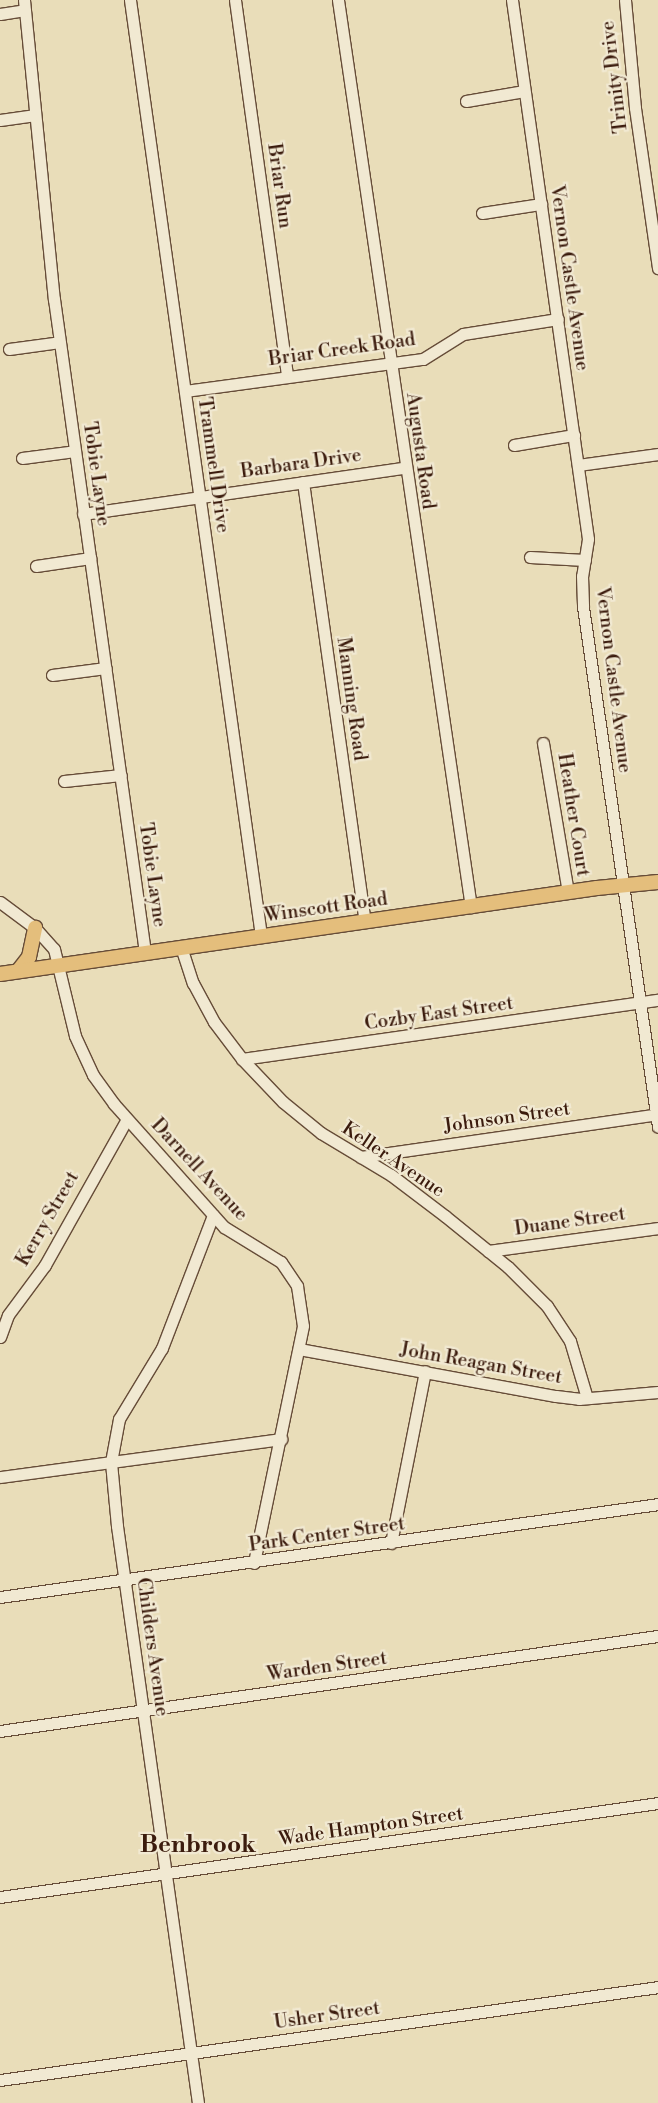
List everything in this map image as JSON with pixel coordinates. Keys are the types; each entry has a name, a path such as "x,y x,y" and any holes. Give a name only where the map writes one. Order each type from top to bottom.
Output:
{"main road":[{"name":"Winscott Road","path":"0,974 568,892 658,882"},
{"path":"18,971 29,957 35,928"}],"street":[{"name":"Trammell Drive","path":"130,0 261,936"},
{"name":"Briar Run","path":"235,0 287,376"},
{"name":"Augusta Road","path":"338,0 404,468 472,907"},
{"name":"Vernon Castle Avenue","path":"512,0 588,539 583,607 658,1126"},
{"name":"Trinity Drive","path":"625,0 635,108 658,268"},
{"path":"0,14 24,5"},
{"name":"Tobie Layne","path":"24,5 34,115 60,342 145,952"},
{"path":"466,101 524,91"},
{"path":"0,120 34,115"},
{"path":"482,213 541,204"},
{"name":"Briar Creek Road","path":"185,390 422,359 464,334 558,319"},
{"path":"9,349 60,342"},
{"path":"514,445 574,435"},
{"path":"22,458 75,451"},
{"path":"578,465 658,454"},
{"name":"Barbara Drive","path":"83,514 404,468"},
{"name":"Manning Road","path":"303,482 365,922"},
{"path":"530,557 585,560"},
{"path":"36,566 90,558"},
{"path":"52,675 106,668"},
{"name":"Heather Court","path":"544,743 568,892"},
{"path":"64,781 121,774"},
{"name":"Darnell Avenue","path":"0,902 35,928 54,949 74,1036 94,1075 127,1119 213,1215 246,1243 280,1262 290,1273 303,1307 299,1350 254,1563"},
{"name":"Keller Avenue","path":"181,947 202,1003 242,1059 283,1102 321,1133 391,1175 488,1251 533,1290 556,1317 574,1352 587,1398"},
{"name":"Cozby East Street","path":"242,1059 658,1000"},
{"name":"Johnson Street","path":"361,1157 657,1114"},
{"name":"Kerry Street","path":"0,1337 8,1314 44,1265 127,1119"},
{"name":"Childers Avenue","path":"198,2103 143,1711 112,1462 119,1419 162,1348 213,1215"},
{"name":"Duane Street","path":"488,1251 658,1228"},
{"name":"John Reagan Street","path":"299,1350 425,1371 556,1396 587,1398 658,1392"},
{"path":"391,1543 425,1371"},
{"path":"0,1477 281,1439"},
{"name":"Park Center Street","path":"0,1597 126,1582 658,1504"},
{"name":"Warden Street","path":"0,1731 658,1636"},
{"name":"Wade Hampton Street","path":"0,1897 658,1803"},
{"name":"Usher Street","path":"0,2080 658,1987"}],"district":[{"name":"Benbrook","path":"198,1846"}]}
